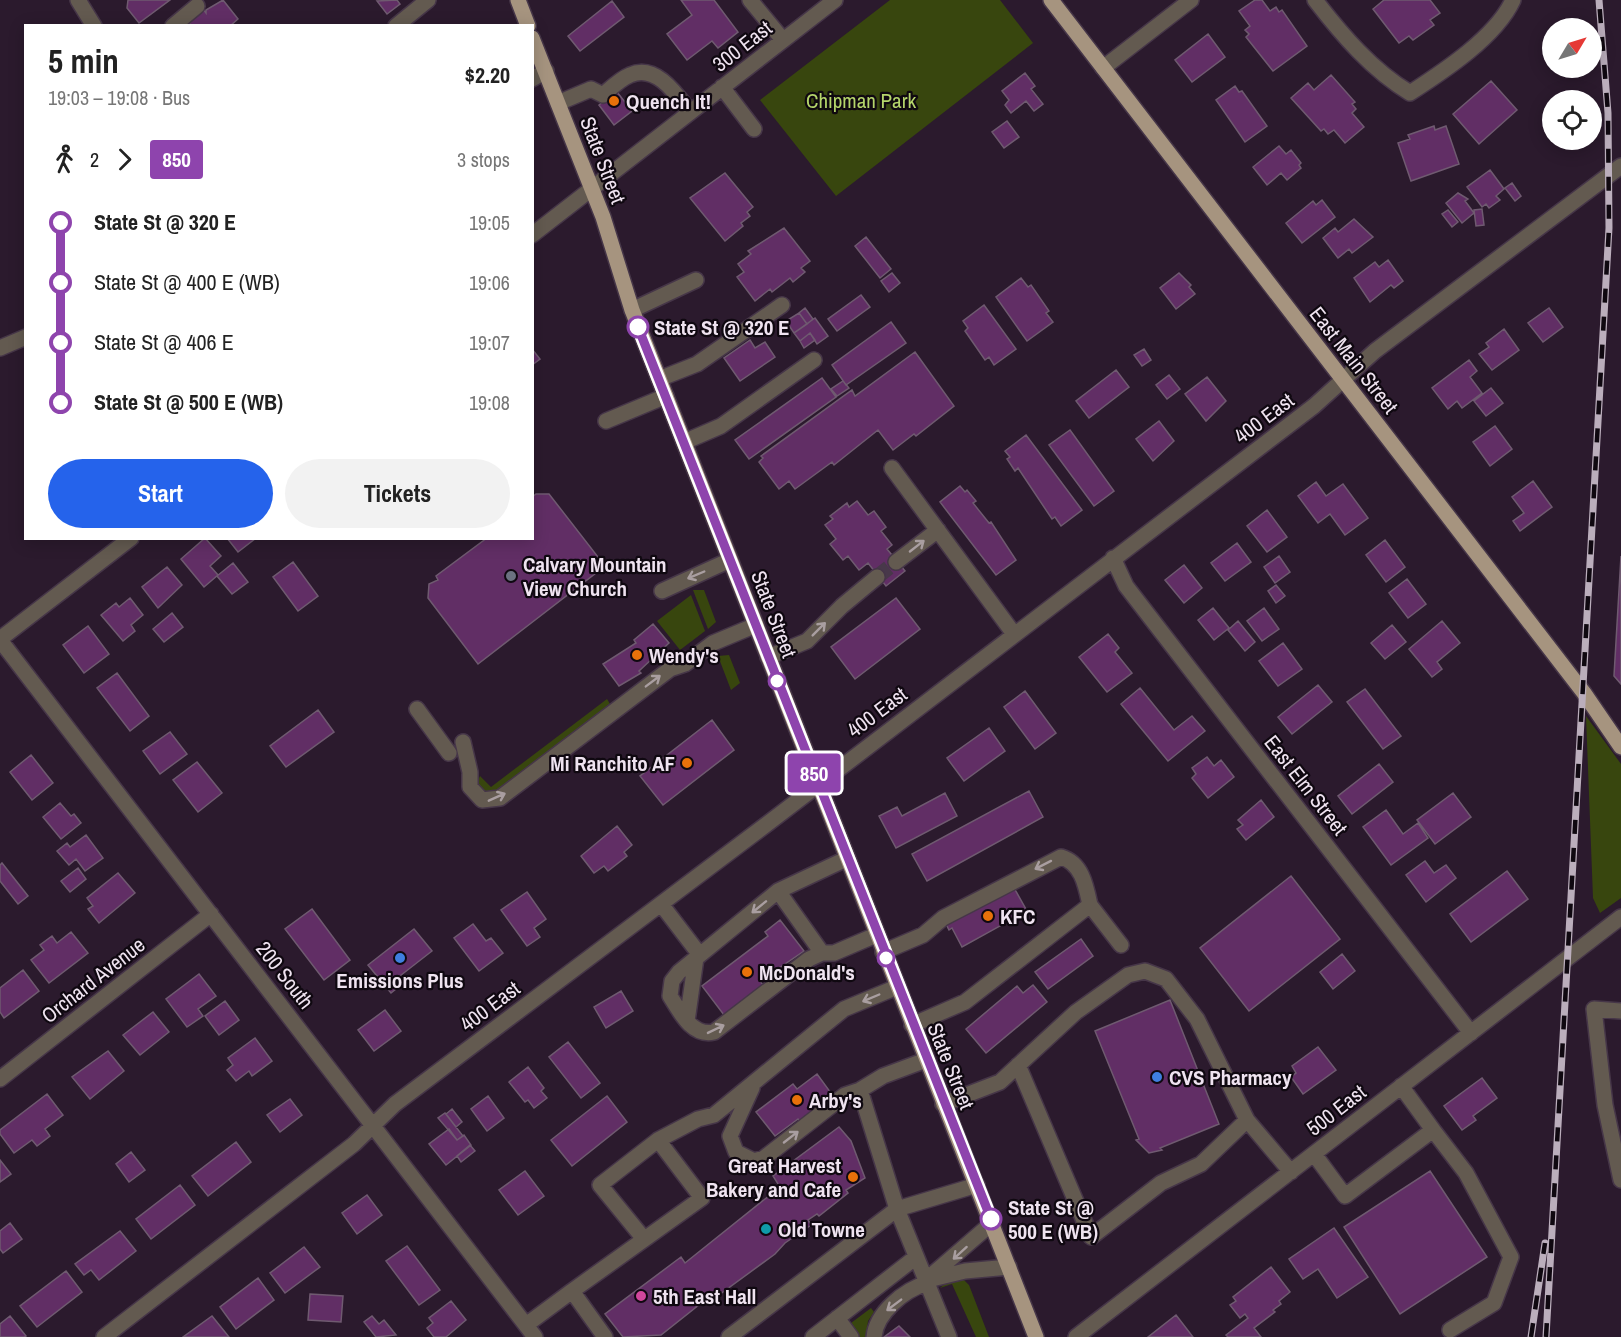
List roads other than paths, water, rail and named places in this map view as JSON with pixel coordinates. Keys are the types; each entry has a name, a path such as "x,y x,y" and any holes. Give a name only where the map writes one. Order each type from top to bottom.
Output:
{"main road":[{"path":"518,0 527,24"},
{"name":"East Main Street","path":"1051,0 1620,742"},
{"name":"State Street","path":"534,49 539,75 558,103 591,188 632,310 846,859 1036,1337"}],"street":[{"path":"78,0 93,24"},
{"path":"398,24 428,0"},
{"path":"750,0 783,40"},
{"name":"300 East","path":"534,233 833,0"},
{"path":"1102,68 1191,0"},
{"path":"1315,0 1362,54 1393,83 1410,93 1488,35 1506,15 1513,0"},
{"path":"175,24 197,6"},
{"path":"558,103 591,89 603,95 630,74 642,72 655,76 671,88 690,112"},
{"path":"723,87 754,129"},
{"name":"400 East","path":"104,1337 354,1144 395,1104 1304,414 1375,351 1621,166"},
{"path":"632,310 696,280"},
{"path":"659,379 697,364 782,304"},
{"path":"0,348 24,338"},
{"path":"684,442 721,426 814,360"},
{"path":"606,421 666,396"},
{"path":"892,468 1014,634"},
{"path":"896,562 938,530"},
{"path":"0,639 128,540"},
{"name":"East Elm Street","path":"1113,558 1126,586 1471,1033"},
{"path":"662,591 730,560"},
{"path":"768,657 807,641 842,606 877,577"},
{"path":"463,742 473,792 482,800 500,798 670,669 684,664 712,643 756,624"},
{"name":"200 South","path":"0,639 531,1331"},
{"path":"417,709 449,753"},
{"path":"883,952 923,935 943,918 1061,857 1076,865 1085,883 1090,905 1121,945"},
{"path":"846,859 778,891 675,976 670,987 670,996 687,1021 702,1033 714,1032 809,959 822,953 834,953 876,935"},
{"path":"778,891 822,953"},
{"path":"661,904 698,956 687,1021"},
{"path":"912,1025 965,1002 1090,905"},
{"name":"Orchard Avenue","path":"0,1079 211,914"},
{"name":"500 East","path":"1076,1337 1621,917"},
{"path":"943,1104 1000,1082 1076,1012 1128,975 1145,971 1166,979 1197,1019 1247,1120 1291,1172"},
{"path":"644,1239 600,1185 658,1140 698,1119 714,1115 844,1009 897,987"},
{"path":"1621,1011 1594,1009 1605,1105 1621,1180"},
{"path":"755,1082 730,1136 736,1152 754,1161 764,1158 845,1095 860,1090 883,1076 926,1060"},
{"path":"1018,1065 1091,1237 1161,1183 1201,1164 1247,1120"},
{"path":"1401,1086 1466,1173 1511,1257 1494,1303 1450,1330"},
{"path":"860,1090 897,1209 949,1337"},
{"path":"1314,1154 1345,1196 1433,1130"},
{"path":"531,1331 572,1291 702,1198 658,1140"},
{"path":"729,1337 897,1209 977,1185"},
{"path":"926,1282 992,1223"},
{"path":"813,1337 916,1257"},
{"path":"874,1337 875,1324 881,1315 919,1285 965,1271 1009,1267"},
{"path":"572,1291 605,1337"},
{"path":"837,1318 851,1337"}],"tunnel":[{"path":"877,577 896,562"}],"railway":[{"path":"1546,1337 1609,228 1608,113 1599,0"},
{"path":"1531,1337 1545,1243"}],"place":[{"name":"Quench It!","path":"614,101"},
{"name":"State St @ 320 E","path":"638,327"},
{"name":"Calvary Mountain View Church","path":"511,576"},
{"name":"Wendy's","path":"637,655"},
{"name":"Mi Ranchito AF","path":"687,763"},
{"name":"KFC","path":"988,916"},
{"name":"Emissions Plus","path":"400,958"},
{"name":"McDonald's","path":"747,972"},
{"name":"CVS Pharmacy","path":"1157,1077"},
{"name":"Arby's","path":"797,1100"},
{"name":"Great Harvest Bakery and Cafe","path":"853,1177"},
{"name":"State St @ 500 E (WB)","path":"991,1219"},
{"name":"Old Towne","path":"766,1229"},
{"name":"5th East Hall","path":"641,1296"}],"park label":[{"name":"Chipman Park","path":"861,100"}]}
